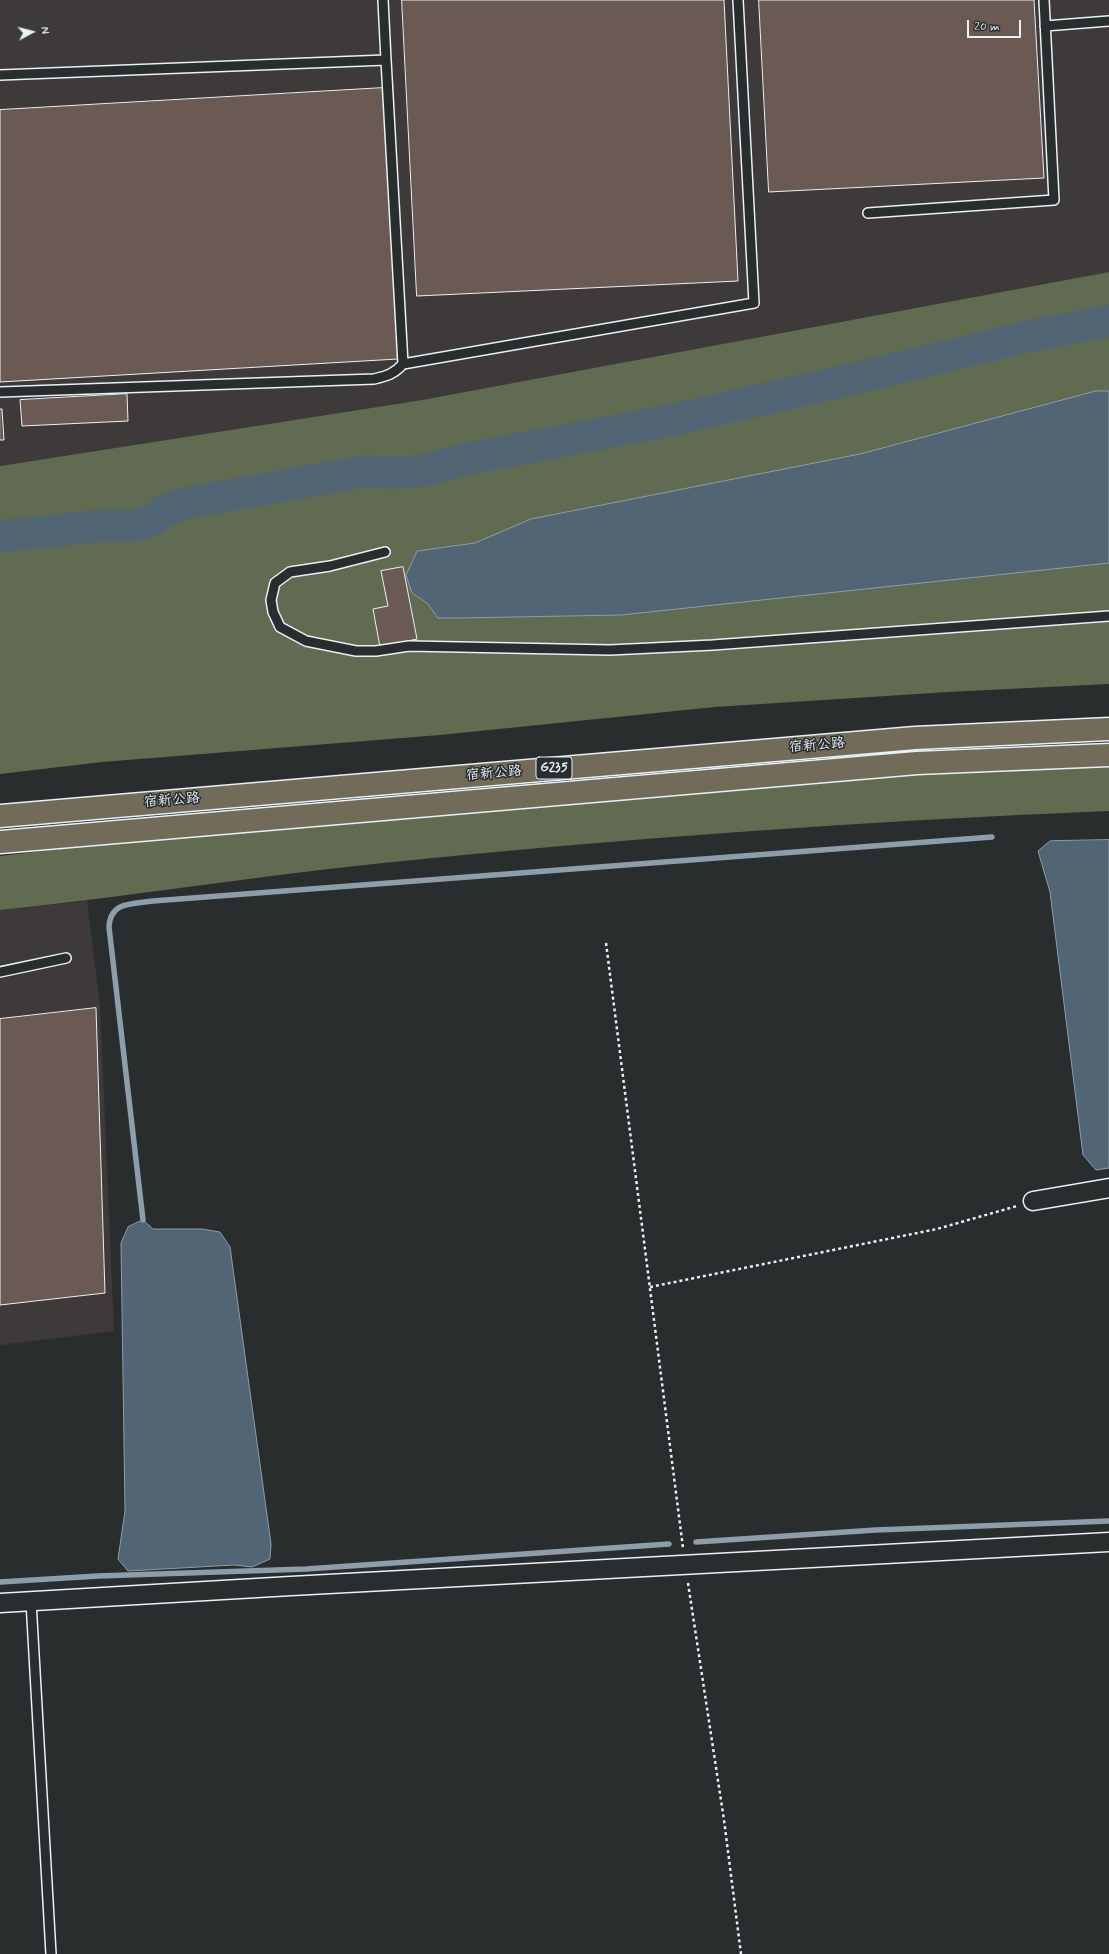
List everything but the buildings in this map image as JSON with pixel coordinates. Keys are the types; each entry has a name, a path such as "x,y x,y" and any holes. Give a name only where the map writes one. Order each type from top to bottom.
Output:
{"highway":[{"name":"宿新公路","path":"0,816 908,738 1109,729"},
{"name":"宿新公路","path":"0,842 917,763 1109,755"}],"street":[{"path":"1033,1201 1109,1188"},
{"path":"0,1603 1109,1542"}],"lane":[{"path":"383,0 403,364"},
{"path":"0,392 374,379 388,376 396,372 403,364 754,303 738,0"},
{"path":"868,213 1054,200 1044,0"},
{"path":"1045,26 1109,21"},
{"path":"0,75 386,60"},
{"path":"385,552 330,566 290,572 275,583 271,600 273,612 280,627 306,641 356,651 376,651 409,646 610,650 713,645 1109,616"},
{"path":"0,972 66,958"},
{"path":"31,1601 51,1954"}],"path":[{"path":"606,943 686,1565 723,1812 741,1954"},
{"path":"650,1287 937,1229 1033,1201"}],"shaded area":[{"path":"0,0 1109,0 1109,272 422,400 0,466"},
{"path":"87,901 100,1005 114,1331 0,1345 0,910"}],"green space":[{"path":"1109,272 1109,684 948,692 715,707 440,735 102,762 0,774 0,466 422,400"},
{"path":"1109,765 1109,811 746,831 474,854 335,868 0,910 0,856 102,844 920,774"}],"water":[{"path":"1096,391 1109,391 1109,563 621,615 460,618 438,618 427,603 412,593 406,575 417,551 475,543 531,519 860,454"},
{"path":"1109,840 1109,1168 1096,1170 1083,1155 1050,892 1038,851 1050,841"},
{"path":"143,1220 153,1229 202,1229 220,1232 230,1247 271,1544 270,1559 252,1567 234,1565 128,1571 118,1559 125,1511 121,1243 128,1227"}],"waterway":[{"path":"0,536 97,526 133,526 153,520 164,511 181,504 366,471 389,473 421,471 466,459 662,422 840,382 1029,336 1109,321"},
{"path":"143,1220 109,927 113,912 124,905 153,901 992,837"},
{"path":"696,1542 876,1530 1109,1521"},
{"path":"0,1582 98,1576 306,1569 669,1544"}]}
